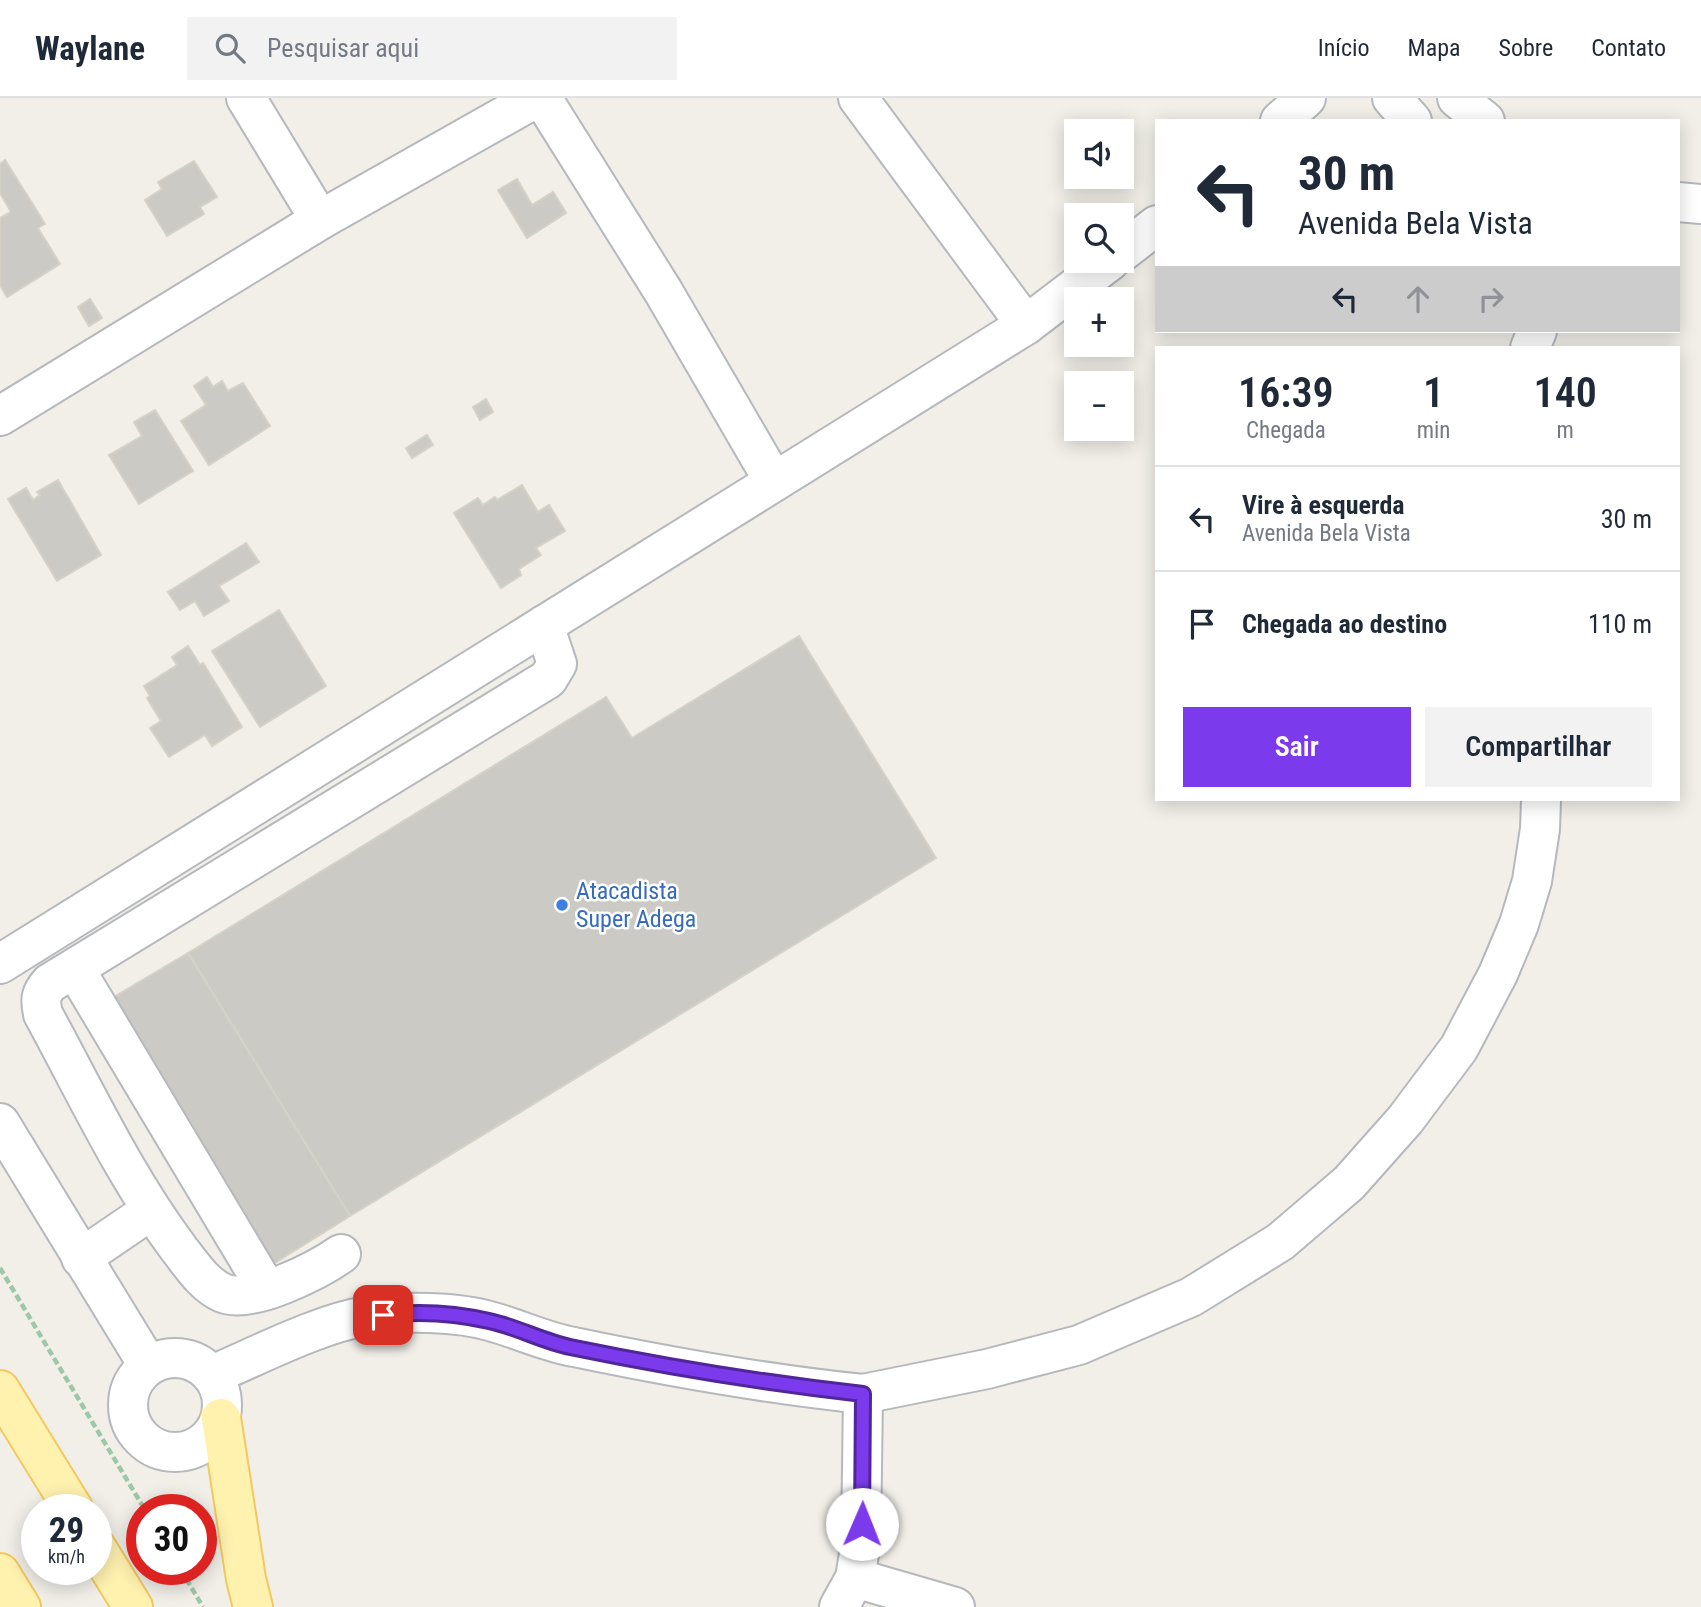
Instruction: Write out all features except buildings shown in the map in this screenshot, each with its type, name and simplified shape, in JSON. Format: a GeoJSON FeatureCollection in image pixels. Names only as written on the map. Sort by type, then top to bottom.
{"type":"FeatureCollection","features":[{"type":"Feature","properties":{"kind":"main road"},"geometry":{"type":"LineString","coordinates":[[0,1390],[64,1494]]}},
{"type":"Feature","properties":{"kind":"main road"},"geometry":{"type":"LineString","coordinates":[[221,1418],[246,1579],[253,1607]]}},
{"type":"Feature","properties":{"kind":"main road"},"geometry":{"type":"LineString","coordinates":[[0,1573],[21,1607]]}},
{"type":"Feature","properties":{"kind":"main road"},"geometry":{"type":"LineString","coordinates":[[112,1573],[133,1607]]}},
{"type":"Feature","properties":{"kind":"street"},"geometry":{"type":"LineString","coordinates":[[246,98],[320,220]]}},
{"type":"Feature","properties":{"kind":"street"},"geometry":{"type":"LineString","coordinates":[[0,416],[320,220],[536,98]]}},
{"type":"Feature","properties":{"kind":"street"},"geometry":{"type":"LineString","coordinates":[[542,98],[663,291],[774,480]]}},
{"type":"Feature","properties":{"kind":"street"},"geometry":{"type":"LineString","coordinates":[[858,98],[1026,325]]}},
{"type":"Feature","properties":{"kind":"street"},"geometry":{"type":"LineString","coordinates":[[1282,119],[1306,98]]}},
{"type":"Feature","properties":{"kind":"street"},"geometry":{"type":"LineString","coordinates":[[1392,98],[1410,119]]}},
{"type":"Feature","properties":{"kind":"street"},"geometry":{"type":"LineString","coordinates":[[1457,98],[1483,119]]}},
{"type":"Feature","properties":{"kind":"street"},"geometry":{"type":"LineString","coordinates":[[1680,202],[1701,204]]}},
{"type":"Feature","properties":{"kind":"street"},"geometry":{"type":"LineString","coordinates":[[1134,242],[1155,226]]}},
{"type":"Feature","properties":{"kind":"street"},"geometry":{"type":"LineString","coordinates":[[0,964],[1026,325],[1094,273]]}},
{"type":"Feature","properties":{"kind":"street"},"geometry":{"type":"LineString","coordinates":[[341,1254],[317,1271],[268,1290],[236,1295],[225,1294],[195,1270],[150,1211],[43,1014],[40,1001],[42,992],[50,983],[548,679],[557,664],[544,625]]}},
{"type":"Feature","properties":{"kind":"street"},"geometry":{"type":"LineString","coordinates":[[212,1375],[310,1333],[364,1317],[403,1313],[452,1315],[491,1321],[548,1342],[650,1363],[784,1386],[863,1394],[987,1369],[1079,1345],[1178,1303],[1280,1242],[1349,1183],[1405,1119],[1460,1048],[1498,974],[1519,924],[1532,881],[1540,829],[1541,801]]}},
{"type":"Feature","properties":{"kind":"street"},"geometry":{"type":"LineString","coordinates":[[75,969],[268,1290]]}},
{"type":"Feature","properties":{"kind":"street"},"geometry":{"type":"LineString","coordinates":[[0,1123],[148,1365]]}},
{"type":"Feature","properties":{"kind":"street"},"geometry":{"type":"LineString","coordinates":[[81,1258],[150,1211]]}},
{"type":"Feature","properties":{"kind":"street"},"geometry":{"type":"LineString","coordinates":[[161,1359],[189,1360],[212,1375],[221,1396],[221,1418],[213,1434],[199,1446],[181,1452],[163,1451],[147,1443],[134,1430],[128,1413],[128,1394],[136,1378],[148,1365],[161,1359]]}},
{"type":"Feature","properties":{"kind":"street"},"geometry":{"type":"LineString","coordinates":[[863,1394],[861,1542],[847,1593],[955,1607]]}},
{"type":"Feature","properties":{"kind":"path"},"geometry":{"type":"LineString","coordinates":[[0,1268],[135,1494]]}},
{"type":"Feature","properties":{"kind":"path"},"geometry":{"type":"LineString","coordinates":[[190,1585],[203,1607]]}},
{"type":"Feature","properties":{"kind":"place","name":"Atacadista Super Adega"},"geometry":{"type":"Point","coordinates":[562,905]}},
{"type":"Feature","properties":{"kind":"route"},"geometry":{"type":"LineString","coordinates":[[383,1315],[452,1315],[491,1321],[548,1342],[650,1363],[784,1386],[863,1394],[862,1524]]}}]}
